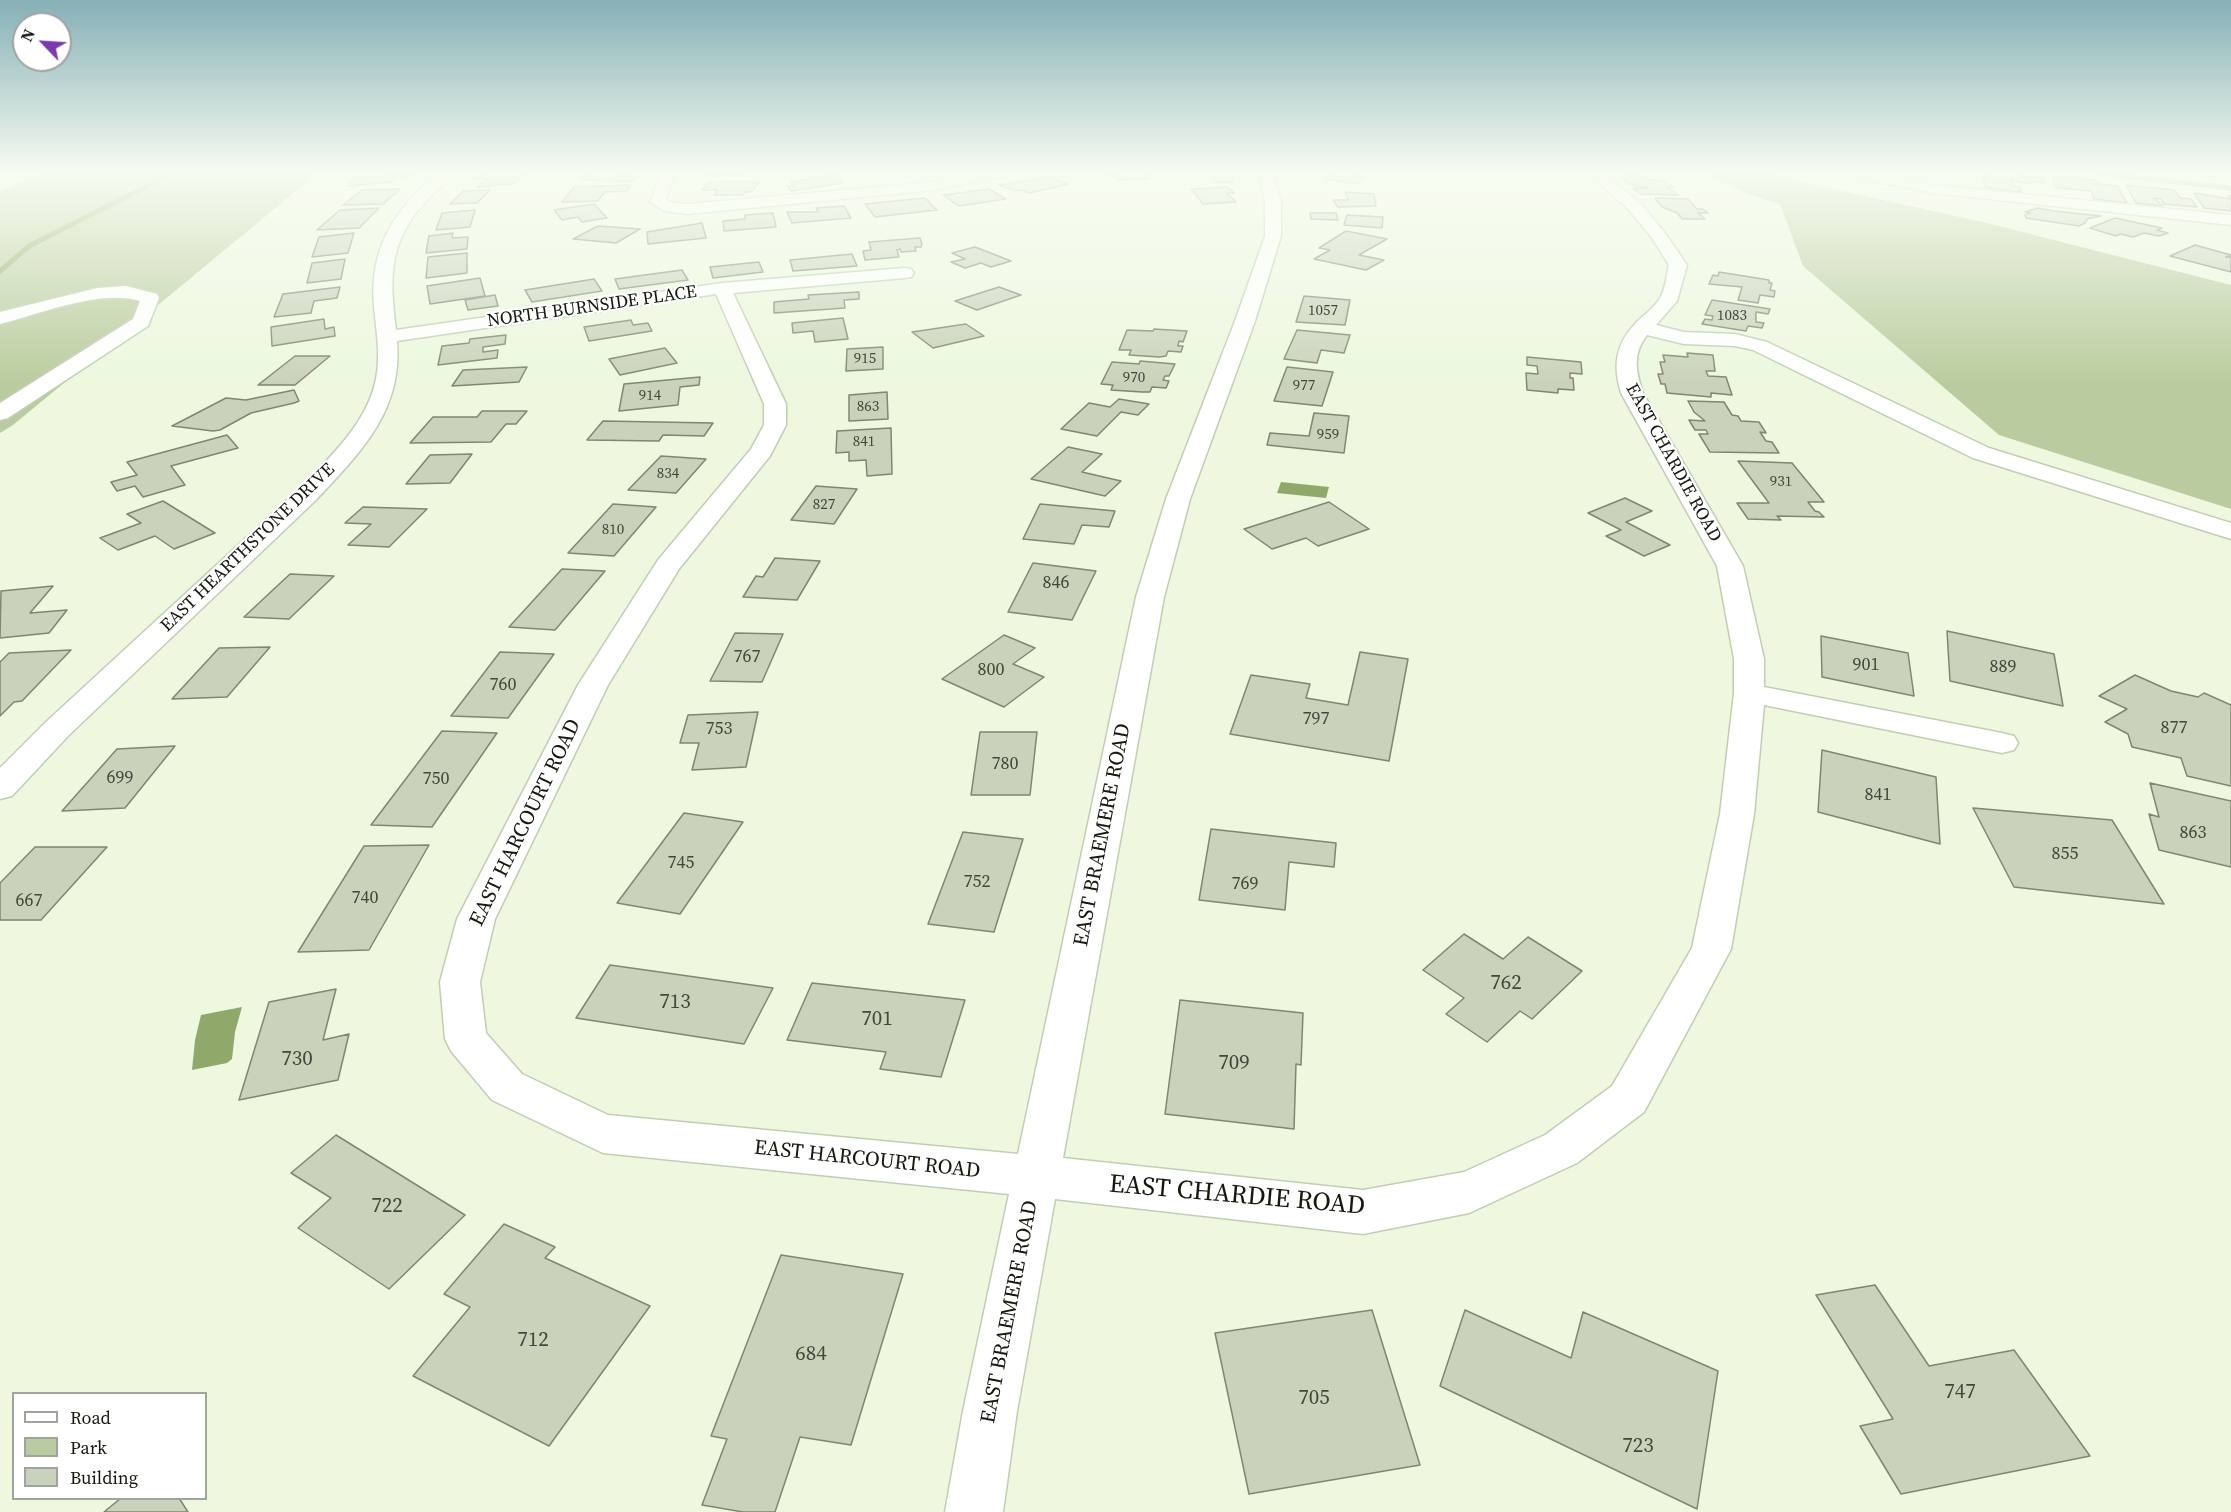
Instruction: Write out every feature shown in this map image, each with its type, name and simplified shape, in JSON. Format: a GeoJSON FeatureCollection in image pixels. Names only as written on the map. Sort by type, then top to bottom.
{"type":"FeatureCollection","features":[{"type":"Feature","properties":{"kind":"street","name":"EAST HEARTHSTONE DRIVE"},"geometry":{"type":"LineString","coordinates":[[0,788],[58,728],[307,495],[346,453],[373,416],[387,379],[387,337],[381,280],[388,243]]}},
{"type":"Feature","properties":{"kind":"street","name":"EAST BRAEMERE ROAD"},"geometry":{"type":"LineString","coordinates":[[974,1512],[990,1411],[1150,597],[1178,499],[1245,321],[1271,243]]}},
{"type":"Feature","properties":{"kind":"street","name":"EAST CHARDIE ROAD"},"geometry":{"type":"LineString","coordinates":[[1036,1176],[1363,1212],[1468,1192],[1561,1149],[1628,1099],[1711,949],[1737,814],[1749,693],[1749,658],[1730,566],[1632,393],[1624,371],[1626,350],[1642,328],[1667,303],[1672,291],[1678,265],[1663,243]]}},
{"type":"Feature","properties":{"kind":"street","name":"NORTH BURNSIDE PLACE"},"geometry":{"type":"LineString","coordinates":[[387,337],[722,288],[905,273]]}},
{"type":"Feature","properties":{"kind":"street","name":"EAST HARCOURT ROAD"},"geometry":{"type":"LineString","coordinates":[[722,288],[775,404],[775,425],[762,451],[668,566],[592,685],[476,919],[460,982],[466,1039],[507,1088],[603,1134],[1036,1176]]}},
{"type":"Feature","properties":{"kind":"street"},"geometry":{"type":"LineString","coordinates":[[0,318],[97,293],[126,291],[150,298],[141,322],[0,413]]}},
{"type":"Feature","properties":{"kind":"street"},"geometry":{"type":"LineString","coordinates":[[1642,328],[1684,338],[1735,340],[1760,346],[1981,453],[2231,531]]}},
{"type":"Feature","properties":{"kind":"street"},"geometry":{"type":"LineString","coordinates":[[1749,693],[2002,743]]}},
{"type":"Feature","properties":{"kind":"green space"},"geometry":{"type":"Polygon","coordinates":[[[0,243],[234,243],[13,425],[0,433],[0,243]]]}},
{"type":"Feature","properties":{"kind":"green space"},"geometry":{"type":"Polygon","coordinates":[[[1794,243],[2064,243],[2231,285],[2231,509],[1999,435],[1803,266],[1794,243]]]}},
{"type":"Feature","properties":{"kind":"shaded area"},"geometry":{"type":"Polygon","coordinates":[[[1281,482],[1329,487],[1326,498],[1277,493],[1281,482]]]}},
{"type":"Feature","properties":{"kind":"shaded area"},"geometry":{"type":"Polygon","coordinates":[[[242,1007],[235,1032],[232,1059],[227,1063],[192,1070],[195,1040],[201,1015],[242,1007]]]}},
{"type":"Feature","properties":{"kind":"building"},"geometry":{"type":"Polygon","coordinates":[[[317,243],[351,243],[348,253],[312,257],[317,243]]]}},
{"type":"Feature","properties":{"kind":"building"},"geometry":{"type":"Polygon","coordinates":[[[428,243],[468,243],[467,249],[426,253],[428,243]]]}},
{"type":"Feature","properties":{"kind":"building"},"geometry":{"type":"Polygon","coordinates":[[[869,243],[922,244],[921,247],[915,247],[916,251],[897,250],[899,257],[865,260],[863,251],[871,250],[869,243]]]}},
{"type":"Feature","properties":{"kind":"building"},"geometry":{"type":"Polygon","coordinates":[[[1328,243],[1381,243],[1359,255],[1384,260],[1366,270],[1314,259],[1330,250],[1319,248],[1328,243]]]}},
{"type":"Feature","properties":{"kind":"building"},"geometry":{"type":"Polygon","coordinates":[[[2195,245],[2231,255],[2226,257],[2231,257],[2231,272],[2170,256],[2195,245]]]}},
{"type":"Feature","properties":{"kind":"building"},"geometry":{"type":"Polygon","coordinates":[[[975,247],[1011,261],[991,267],[981,263],[965,268],[951,262],[965,259],[952,253],[975,247]]]}},
{"type":"Feature","properties":{"kind":"building"},"geometry":{"type":"Polygon","coordinates":[[[467,253],[467,273],[426,278],[428,257],[467,253]]]}},
{"type":"Feature","properties":{"kind":"building"},"geometry":{"type":"Polygon","coordinates":[[[852,254],[857,266],[793,271],[790,260],[852,254]]]}},
{"type":"Feature","properties":{"kind":"building"},"geometry":{"type":"Polygon","coordinates":[[[345,259],[341,279],[307,283],[312,263],[345,259]]]}},
{"type":"Feature","properties":{"kind":"building"},"geometry":{"type":"Polygon","coordinates":[[[759,262],[763,272],[713,278],[710,267],[759,262]]]}},
{"type":"Feature","properties":{"kind":"building"},"geometry":{"type":"Polygon","coordinates":[[[682,270],[688,280],[619,289],[615,279],[682,270]]]}},
{"type":"Feature","properties":{"kind":"building"},"geometry":{"type":"Polygon","coordinates":[[[1719,272],[1769,280],[1769,283],[1772,283],[1770,290],[1775,291],[1774,297],[1760,295],[1758,303],[1738,300],[1742,287],[1709,284],[1713,275],[1718,276],[1719,272]]]}},
{"type":"Feature","properties":{"kind":"building"},"geometry":{"type":"Polygon","coordinates":[[[480,278],[485,296],[430,304],[427,286],[480,278]]]}},
{"type":"Feature","properties":{"kind":"building"},"geometry":{"type":"Polygon","coordinates":[[[594,279],[602,291],[532,302],[525,290],[594,279]]]}},
{"type":"Feature","properties":{"kind":"building"},"geometry":{"type":"Polygon","coordinates":[[[340,287],[337,298],[314,301],[311,313],[274,317],[283,294],[340,287]]]}},
{"type":"Feature","properties":{"kind":"building"},"geometry":{"type":"Polygon","coordinates":[[[999,287],[1021,295],[977,310],[955,301],[999,287]]]}},
{"type":"Feature","properties":{"kind":"building"},"geometry":{"type":"Polygon","coordinates":[[[859,292],[859,299],[844,300],[845,308],[774,313],[774,302],[809,299],[808,295],[859,292]]]}},
{"type":"Feature","properties":{"kind":"building"},"geometry":{"type":"Polygon","coordinates":[[[495,295],[498,306],[468,310],[465,300],[495,295]]]}},
{"type":"Feature","properties":{"kind":"building"},"geometry":{"type":"Polygon","coordinates":[[[1304,296],[1350,300],[1345,325],[1296,322],[1304,296]]]}},
{"type":"Feature","properties":{"kind":"building"},"geometry":{"type":"Polygon","coordinates":[[[1712,300],[1770,309],[1768,314],[1756,312],[1756,322],[1764,323],[1762,328],[1748,326],[1746,331],[1702,324],[1705,319],[1712,320],[1713,316],[1705,315],[1712,300]]]}},
{"type":"Feature","properties":{"kind":"building"},"geometry":{"type":"Polygon","coordinates":[[[843,318],[848,339],[815,342],[813,331],[793,333],[792,323],[843,318]]]}},
{"type":"Feature","properties":{"kind":"building"},"geometry":{"type":"Polygon","coordinates":[[[324,319],[325,329],[334,327],[335,336],[272,346],[271,327],[324,319]]]}},
{"type":"Feature","properties":{"kind":"building"},"geometry":{"type":"Polygon","coordinates":[[[631,320],[633,325],[648,323],[652,331],[589,341],[584,327],[631,320]]]}},
{"type":"Feature","properties":{"kind":"building"},"geometry":{"type":"Polygon","coordinates":[[[966,324],[984,336],[933,348],[912,332],[966,324]]]}},
{"type":"Feature","properties":{"kind":"building"},"geometry":{"type":"Polygon","coordinates":[[[1154,329],[1187,331],[1183,342],[1179,341],[1178,346],[1183,346],[1181,352],[1168,351],[1166,356],[1159,357],[1129,355],[1131,350],[1119,350],[1127,330],[1153,331],[1154,329]]]}},
{"type":"Feature","properties":{"kind":"building"},"geometry":{"type":"Polygon","coordinates":[[[1297,330],[1350,335],[1344,353],[1321,350],[1317,363],[1284,359],[1297,330]]]}},
{"type":"Feature","properties":{"kind":"building"},"geometry":{"type":"Polygon","coordinates":[[[506,335],[505,344],[483,347],[483,352],[498,350],[497,358],[438,365],[442,346],[469,343],[470,339],[506,335]]]}},
{"type":"Feature","properties":{"kind":"building"},"geometry":{"type":"Polygon","coordinates":[[[883,347],[883,369],[846,371],[847,349],[883,347]]]}},
{"type":"Feature","properties":{"kind":"building"},"geometry":{"type":"Polygon","coordinates":[[[665,348],[677,363],[620,375],[609,359],[665,348]]]}},
{"type":"Feature","properties":{"kind":"building"},"geometry":{"type":"Polygon","coordinates":[[[1687,353],[1713,355],[1715,371],[1706,371],[1708,376],[1726,377],[1732,395],[1711,393],[1711,397],[1667,393],[1665,384],[1661,384],[1658,374],[1663,374],[1660,362],[1665,362],[1663,355],[1688,357],[1687,353]]]}},
{"type":"Feature","properties":{"kind":"building"},"geometry":{"type":"Polygon","coordinates":[[[295,356],[330,356],[295,385],[258,385],[295,356]]]}},
{"type":"Feature","properties":{"kind":"building"},"geometry":{"type":"Polygon","coordinates":[[[1527,357],[1581,362],[1582,374],[1570,373],[1574,390],[1558,389],[1558,393],[1527,390],[1526,373],[1538,374],[1537,366],[1527,365],[1527,357]]]}},
{"type":"Feature","properties":{"kind":"building"},"geometry":{"type":"Polygon","coordinates":[[[1140,361],[1175,364],[1169,376],[1165,376],[1163,380],[1169,381],[1166,388],[1152,387],[1150,392],[1142,392],[1111,390],[1113,385],[1101,384],[1112,362],[1139,364],[1140,361]]]}},
{"type":"Feature","properties":{"kind":"building"},"geometry":{"type":"Polygon","coordinates":[[[527,367],[519,382],[452,386],[463,370],[527,367]]]}},
{"type":"Feature","properties":{"kind":"building"},"geometry":{"type":"Polygon","coordinates":[[[1287,367],[1333,372],[1322,406],[1274,401],[1287,367]]]}},
{"type":"Feature","properties":{"kind":"building"},"geometry":{"type":"Polygon","coordinates":[[[700,377],[699,385],[680,387],[678,405],[619,411],[624,384],[700,377]]]}},
{"type":"Feature","properties":{"kind":"building"},"geometry":{"type":"Polygon","coordinates":[[[294,390],[299,401],[251,413],[220,430],[172,426],[226,398],[246,400],[294,390]]]}},
{"type":"Feature","properties":{"kind":"building"},"geometry":{"type":"Polygon","coordinates":[[[887,392],[888,419],[849,421],[849,395],[887,392]]]}},
{"type":"Feature","properties":{"kind":"building"},"geometry":{"type":"Polygon","coordinates":[[[1119,399],[1149,404],[1138,415],[1121,412],[1097,436],[1061,429],[1089,403],[1110,407],[1119,399]]]}},
{"type":"Feature","properties":{"kind":"building"},"geometry":{"type":"Polygon","coordinates":[[[1688,401],[1724,402],[1732,415],[1738,416],[1741,421],[1759,422],[1766,433],[1760,432],[1766,441],[1772,442],[1779,453],[1710,452],[1699,434],[1708,434],[1706,430],[1695,430],[1689,420],[1705,421],[1694,412],[1688,401]]]}},
{"type":"Feature","properties":{"kind":"building"},"geometry":{"type":"Polygon","coordinates":[[[482,411],[527,411],[516,424],[506,424],[491,442],[410,443],[433,417],[477,417],[482,411]]]}},
{"type":"Feature","properties":{"kind":"building"},"geometry":{"type":"Polygon","coordinates":[[[1314,413],[1349,416],[1344,453],[1267,445],[1270,433],[1309,436],[1314,413]]]}},
{"type":"Feature","properties":{"kind":"building"},"geometry":{"type":"Polygon","coordinates":[[[603,421],[713,423],[704,436],[663,435],[659,441],[587,440],[603,421]]]}},
{"type":"Feature","properties":{"kind":"building"},"geometry":{"type":"Polygon","coordinates":[[[891,428],[892,474],[867,476],[866,460],[849,461],[849,452],[836,453],[837,431],[891,428]]]}},
{"type":"Feature","properties":{"kind":"building"},"geometry":{"type":"Polygon","coordinates":[[[227,435],[238,448],[171,466],[185,485],[143,497],[135,486],[117,491],[111,482],[137,475],[127,462],[227,435]]]}},
{"type":"Feature","properties":{"kind":"building"},"geometry":{"type":"Polygon","coordinates":[[[1068,447],[1102,454],[1082,472],[1121,481],[1105,496],[1031,479],[1068,447]]]}},
{"type":"Feature","properties":{"kind":"building"},"geometry":{"type":"Polygon","coordinates":[[[472,454],[450,483],[406,484],[430,455],[472,454]]]}},
{"type":"Feature","properties":{"kind":"building"},"geometry":{"type":"Polygon","coordinates":[[[661,456],[706,459],[676,493],[628,490],[661,456]]]}},
{"type":"Feature","properties":{"kind":"building"},"geometry":{"type":"Polygon","coordinates":[[[1738,461],[1792,463],[1824,502],[1808,502],[1824,517],[1777,516],[1781,520],[1748,519],[1737,503],[1769,503],[1738,461]]]}},
{"type":"Feature","properties":{"kind":"building"},"geometry":{"type":"Polygon","coordinates":[[[816,486],[857,489],[834,524],[791,520],[816,486]]]}},
{"type":"Feature","properties":{"kind":"building"},"geometry":{"type":"Polygon","coordinates":[[[1625,498],[1652,511],[1626,522],[1670,545],[1644,556],[1606,536],[1621,530],[1588,513],[1625,498]]]}},
{"type":"Feature","properties":{"kind":"building"},"geometry":{"type":"Polygon","coordinates":[[[163,501],[215,533],[174,549],[155,536],[118,550],[100,538],[141,523],[127,514],[163,501]]]}},
{"type":"Feature","properties":{"kind":"building"},"geometry":{"type":"Polygon","coordinates":[[[1329,502],[1369,529],[1318,546],[1306,538],[1272,549],[1244,529],[1329,502]]]}},
{"type":"Feature","properties":{"kind":"building"},"geometry":{"type":"Polygon","coordinates":[[[613,504],[656,507],[614,556],[568,553],[613,504]]]}},
{"type":"Feature","properties":{"kind":"building"},"geometry":{"type":"Polygon","coordinates":[[[1040,504],[1115,511],[1109,527],[1082,525],[1074,544],[1023,539],[1040,504]]]}},
{"type":"Feature","properties":{"kind":"building"},"geometry":{"type":"Polygon","coordinates":[[[363,507],[427,509],[389,547],[348,545],[371,524],[345,523],[363,507]]]}},
{"type":"Feature","properties":{"kind":"building"},"geometry":{"type":"Polygon","coordinates":[[[775,558],[820,561],[797,600],[743,597],[756,576],[763,577],[775,558]]]}},
{"type":"Feature","properties":{"kind":"building"},"geometry":{"type":"Polygon","coordinates":[[[1033,563],[1096,571],[1072,620],[1008,612],[1033,563]]]}},
{"type":"Feature","properties":{"kind":"building"},"geometry":{"type":"Polygon","coordinates":[[[562,569],[605,571],[555,630],[509,627],[562,569]]]}},
{"type":"Feature","properties":{"kind":"building"},"geometry":{"type":"Polygon","coordinates":[[[290,574],[334,576],[289,619],[244,617],[290,574]]]}},
{"type":"Feature","properties":{"kind":"building"},"geometry":{"type":"Polygon","coordinates":[[[53,586],[30,613],[67,610],[49,633],[0,638],[1,591],[53,586]]]}},
{"type":"Feature","properties":{"kind":"building"},"geometry":{"type":"Polygon","coordinates":[[[1947,631],[2054,654],[2063,706],[1950,681],[1947,631]]]}},
{"type":"Feature","properties":{"kind":"building"},"geometry":{"type":"Polygon","coordinates":[[[735,633],[783,634],[762,682],[710,681],[735,633]]]}},
{"type":"Feature","properties":{"kind":"building"},"geometry":{"type":"Polygon","coordinates":[[[1004,635],[1035,648],[1013,664],[1044,677],[1004,707],[942,679],[1004,635]]]}},
{"type":"Feature","properties":{"kind":"building"},"geometry":{"type":"Polygon","coordinates":[[[1821,636],[1908,653],[1914,696],[1822,677],[1821,636]]]}},
{"type":"Feature","properties":{"kind":"building"},"geometry":{"type":"Polygon","coordinates":[[[270,647],[227,697],[172,699],[219,648],[270,647]]]}},
{"type":"Feature","properties":{"kind":"building"},"geometry":{"type":"Polygon","coordinates":[[[71,650],[22,701],[14,702],[0,716],[0,662],[9,653],[71,650]]]}},
{"type":"Feature","properties":{"kind":"building"},"geometry":{"type":"Polygon","coordinates":[[[500,652],[554,654],[508,718],[451,716],[500,652]]]}},
{"type":"Feature","properties":{"kind":"building"},"geometry":{"type":"Polygon","coordinates":[[[1360,652],[1408,659],[1389,761],[1230,734],[1251,675],[1310,684],[1306,698],[1348,705],[1360,652]]]}},
{"type":"Feature","properties":{"kind":"building"},"geometry":{"type":"Polygon","coordinates":[[[2135,675],[2171,691],[2198,697],[2204,693],[2231,705],[2231,786],[2187,776],[2181,758],[2132,747],[2128,734],[2105,722],[2127,709],[2099,696],[2135,675]]]}},
{"type":"Feature","properties":{"kind":"building"},"geometry":{"type":"Polygon","coordinates":[[[758,712],[746,767],[692,770],[699,743],[680,743],[688,715],[758,712]]]}},
{"type":"Feature","properties":{"kind":"building"},"geometry":{"type":"Polygon","coordinates":[[[442,731],[497,733],[432,827],[371,825],[442,731]]]}},
{"type":"Feature","properties":{"kind":"building"},"geometry":{"type":"Polygon","coordinates":[[[980,732],[1037,732],[1030,795],[971,795],[980,732]]]}},
{"type":"Feature","properties":{"kind":"building"},"geometry":{"type":"Polygon","coordinates":[[[175,746],[125,808],[62,811],[117,749],[175,746]]]}},
{"type":"Feature","properties":{"kind":"building"},"geometry":{"type":"Polygon","coordinates":[[[1822,750],[1936,777],[1940,844],[1818,812],[1822,750]]]}},
{"type":"Feature","properties":{"kind":"building"},"geometry":{"type":"Polygon","coordinates":[[[2150,783],[2231,801],[2231,867],[2159,850],[2149,814],[2159,817],[2150,783]]]}},
{"type":"Feature","properties":{"kind":"building"},"geometry":{"type":"Polygon","coordinates":[[[1973,808],[2112,820],[2164,904],[2014,887],[1973,808]]]}},
{"type":"Feature","properties":{"kind":"building"},"geometry":{"type":"Polygon","coordinates":[[[684,813],[743,822],[680,914],[617,903],[684,813]]]}},
{"type":"Feature","properties":{"kind":"building"},"geometry":{"type":"Polygon","coordinates":[[[1211,829],[1336,843],[1334,867],[1289,862],[1285,910],[1199,900],[1211,829]]]}},
{"type":"Feature","properties":{"kind":"building"},"geometry":{"type":"Polygon","coordinates":[[[963,832],[1023,839],[994,932],[928,924],[963,832]]]}},
{"type":"Feature","properties":{"kind":"building"},"geometry":{"type":"Polygon","coordinates":[[[429,845],[369,950],[298,952],[364,846],[429,845]]]}},
{"type":"Feature","properties":{"kind":"building"},"geometry":{"type":"Polygon","coordinates":[[[35,847],[107,847],[41,920],[0,920],[0,883],[35,847]]]}},
{"type":"Feature","properties":{"kind":"building"},"geometry":{"type":"Polygon","coordinates":[[[1464,934],[1503,959],[1528,937],[1582,971],[1532,1019],[1520,1011],[1487,1042],[1446,1014],[1464,998],[1423,970],[1464,934]]]}},
{"type":"Feature","properties":{"kind":"building"},"geometry":{"type":"Polygon","coordinates":[[[610,965],[773,988],[744,1044],[576,1018],[610,965]]]}},
{"type":"Feature","properties":{"kind":"building"},"geometry":{"type":"Polygon","coordinates":[[[812,983],[965,1000],[941,1077],[880,1069],[886,1052],[787,1040],[812,983]]]}},
{"type":"Feature","properties":{"kind":"building"},"geometry":{"type":"Polygon","coordinates":[[[336,989],[323,1040],[349,1034],[338,1080],[239,1100],[269,1002],[336,989]]]}},
{"type":"Feature","properties":{"kind":"building"},"geometry":{"type":"Polygon","coordinates":[[[1180,1000],[1303,1013],[1301,1065],[1296,1064],[1294,1129],[1165,1114],[1180,1000]]]}},
{"type":"Feature","properties":{"kind":"building"},"geometry":{"type":"Polygon","coordinates":[[[336,1135],[465,1215],[389,1289],[298,1228],[331,1198],[291,1173],[336,1135]]]}},
{"type":"Feature","properties":{"kind":"building"},"geometry":{"type":"Polygon","coordinates":[[[504,1224],[555,1247],[545,1258],[650,1306],[549,1446],[413,1376],[470,1307],[444,1294],[504,1224]]]}},
{"type":"Feature","properties":{"kind":"building"},"geometry":{"type":"Polygon","coordinates":[[[781,1255],[903,1274],[851,1445],[800,1437],[775,1512],[743,1512],[702,1505],[727,1439],[711,1436],[781,1255]]]}},
{"type":"Feature","properties":{"kind":"building"},"geometry":{"type":"Polygon","coordinates":[[[1875,1285],[1929,1366],[2014,1350],[2090,1456],[1901,1494],[1860,1426],[1893,1419],[1816,1295],[1875,1285]]]}},
{"type":"Feature","properties":{"kind":"building"},"geometry":{"type":"Polygon","coordinates":[[[1372,1310],[1420,1465],[1249,1494],[1215,1333],[1372,1310]]]}},
{"type":"Feature","properties":{"kind":"building"},"geometry":{"type":"Polygon","coordinates":[[[1465,1310],[1571,1358],[1583,1312],[1718,1371],[1697,1509],[1440,1386],[1465,1310]]]}},
{"type":"Feature","properties":{"kind":"building"},"geometry":{"type":"Polygon","coordinates":[[[119,1500],[180,1500],[188,1512],[104,1512],[119,1500]]]}},
{"type":"Feature","properties":{"kind":"waterway"},"geometry":{"type":"LineString","coordinates":[[0,271],[36,243]]}}]}
